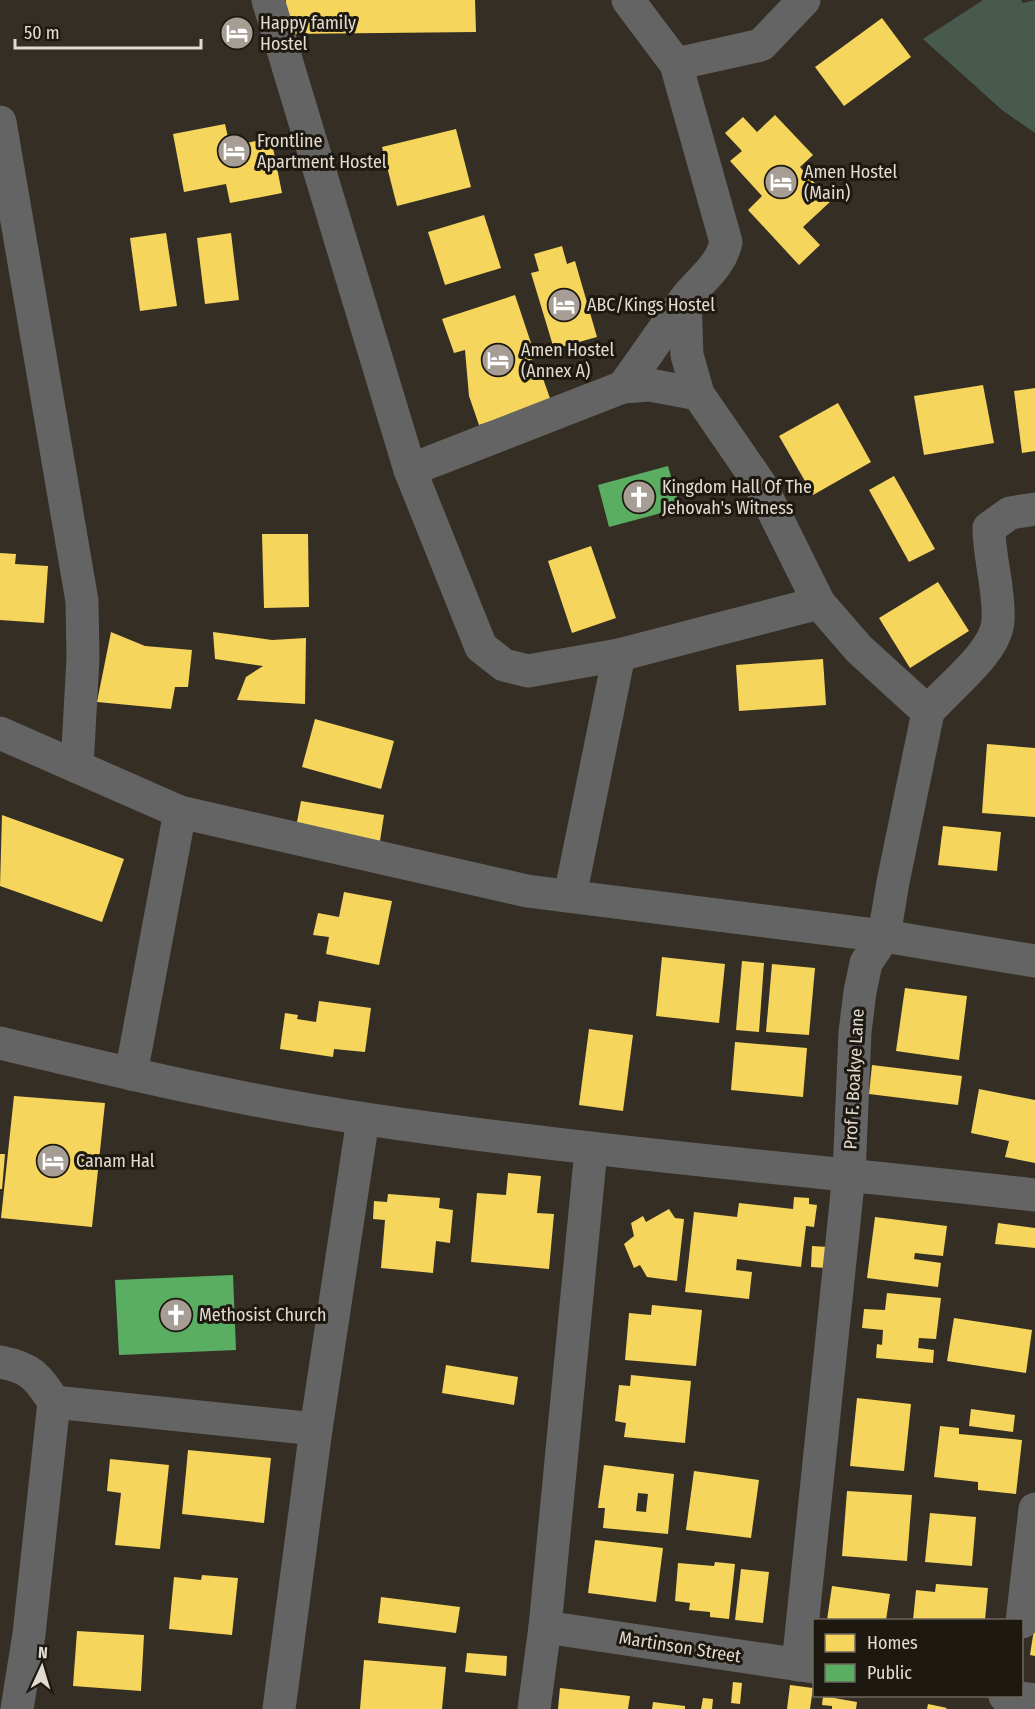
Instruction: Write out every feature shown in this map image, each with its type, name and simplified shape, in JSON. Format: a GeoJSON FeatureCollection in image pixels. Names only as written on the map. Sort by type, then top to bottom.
{"type":"FeatureCollection","features":[{"type":"Feature","properties":{"kind":"street"},"geometry":{"type":"LineString","coordinates":[[268,0],[410,470],[481,647],[504,665],[528,670],[619,655],[819,603]]}},
{"type":"Feature","properties":{"kind":"street"},"geometry":{"type":"LineString","coordinates":[[623,387],[685,300],[706,278],[724,252],[726,242],[676,64],[628,0]]}},
{"type":"Feature","properties":{"kind":"street"},"geometry":{"type":"LineString","coordinates":[[676,64],[761,45],[804,0]]}},
{"type":"Feature","properties":{"kind":"street"},"geometry":{"type":"LineString","coordinates":[[0,122],[14,287],[82,601],[83,658],[77,767]]}},
{"type":"Feature","properties":{"kind":"street"},"geometry":{"type":"LineString","coordinates":[[685,300],[687,355],[699,394],[760,484],[819,603],[859,649],[928,712]]}},
{"type":"Feature","properties":{"kind":"street"},"geometry":{"type":"LineString","coordinates":[[410,470],[623,387],[650,385],[699,394]]}},
{"type":"Feature","properties":{"kind":"street","name":"Prof F. Boakye Lane"},"geometry":{"type":"LineString","coordinates":[[806,1666],[849,1174],[855,1032],[860,992],[866,963],[885,936],[893,882],[928,712],[941,695],[963,677],[986,648],[998,624],[989,528],[1010,513],[1035,509]]}},
{"type":"Feature","properties":{"kind":"street"},"geometry":{"type":"LineString","coordinates":[[570,896],[619,655]]}},
{"type":"Feature","properties":{"kind":"street"},"geometry":{"type":"LineString","coordinates":[[0,733],[180,812],[527,891],[885,936],[1035,961]]}},
{"type":"Feature","properties":{"kind":"street"},"geometry":{"type":"LineString","coordinates":[[131,1074],[180,812]]}},
{"type":"Feature","properties":{"kind":"street"},"geometry":{"type":"LineString","coordinates":[[0,1043],[131,1074],[363,1119],[591,1150],[849,1174],[1035,1195]]}},
{"type":"Feature","properties":{"kind":"street"},"geometry":{"type":"LineString","coordinates":[[279,1709],[316,1429],[363,1119]]}},
{"type":"Feature","properties":{"kind":"street"},"geometry":{"type":"LineString","coordinates":[[534,1709],[545,1626],[591,1150]]}},
{"type":"Feature","properties":{"kind":"street"},"geometry":{"type":"LineString","coordinates":[[0,1362],[17,1365],[36,1374],[54,1402],[33,1599],[17,1709]]}},
{"type":"Feature","properties":{"kind":"street"},"geometry":{"type":"LineString","coordinates":[[54,1402],[316,1429]]}},
{"type":"Feature","properties":{"kind":"street"},"geometry":{"type":"LineString","coordinates":[[1022,1619],[1035,1509]]}},
{"type":"Feature","properties":{"kind":"street","name":"Martinson Street"},"geometry":{"type":"LineString","coordinates":[[545,1626],[806,1666]]}},
{"type":"Feature","properties":{"kind":"green space"},"geometry":{"type":"Polygon","coordinates":[[[983,0],[1021,0],[1023,3],[1035,0],[1035,133],[1002,110],[923,39],[983,0]]]}},
{"type":"Feature","properties":{"kind":"building: Homes"},"geometry":{"type":"Polygon","coordinates":[[[286,0],[475,0],[476,32],[286,34],[286,0]]]}},
{"type":"Feature","properties":{"kind":"building: Homes"},"geometry":{"type":"Polygon","coordinates":[[[882,18],[911,57],[844,106],[815,67],[882,18]]]}},
{"type":"Feature","properties":{"kind":"building: Homes","name":"Amen Hostel (Main)"},"geometry":{"type":"Polygon","coordinates":[[[775,115],[813,155],[800,167],[831,201],[803,227],[820,245],[799,265],[748,210],[762,196],[730,161],[742,151],[725,133],[743,117],[757,132],[775,115]]]}},
{"type":"Feature","properties":{"kind":"building: Homes"},"geometry":{"type":"Polygon","coordinates":[[[225,124],[230,146],[271,138],[282,193],[230,203],[226,184],[184,192],[173,134],[225,124]]]}},
{"type":"Feature","properties":{"kind":"building: Homes"},"geometry":{"type":"Polygon","coordinates":[[[456,129],[471,187],[397,206],[382,147],[456,129]]]}},
{"type":"Feature","properties":{"kind":"building: Homes"},"geometry":{"type":"Polygon","coordinates":[[[484,215],[501,268],[445,285],[428,232],[484,215]]]}},
{"type":"Feature","properties":{"kind":"building: Homes"},"geometry":{"type":"Polygon","coordinates":[[[166,233],[177,306],[140,311],[130,238],[166,233]]]}},
{"type":"Feature","properties":{"kind":"building: Homes"},"geometry":{"type":"Polygon","coordinates":[[[231,233],[239,300],[205,304],[197,238],[231,233]]]}},
{"type":"Feature","properties":{"kind":"building: Homes","name":"ABC/Kings Hostel"},"geometry":{"type":"Polygon","coordinates":[[[562,246],[567,264],[575,261],[597,337],[554,349],[531,273],[539,271],[534,254],[562,246]]]}},
{"type":"Feature","properties":{"kind":"building: Homes","name":"Amen Hostel (Annex A)"},"geometry":{"type":"Polygon","coordinates":[[[515,295],[536,358],[524,362],[529,377],[541,373],[551,401],[479,425],[469,396],[465,350],[454,353],[442,319],[515,295]]]}},
{"type":"Feature","properties":{"kind":"building: Homes"},"geometry":{"type":"Polygon","coordinates":[[[983,385],[994,443],[924,455],[914,396],[983,385]]]}},
{"type":"Feature","properties":{"kind":"building: Homes"},"geometry":{"type":"Polygon","coordinates":[[[1035,388],[1035,451],[1022,453],[1014,391],[1035,388]]]}},
{"type":"Feature","properties":{"kind":"building: Homes"},"geometry":{"type":"Polygon","coordinates":[[[838,403],[871,462],[813,495],[779,436],[838,403]]]}},
{"type":"Feature","properties":{"kind":"building: Homes"},"geometry":{"type":"Polygon","coordinates":[[[894,476],[935,549],[909,562],[869,490],[894,476]]]}},
{"type":"Feature","properties":{"kind":"building: Homes"},"geometry":{"type":"Polygon","coordinates":[[[262,534],[308,534],[309,607],[264,608],[262,534]]]}},
{"type":"Feature","properties":{"kind":"building: Homes"},"geometry":{"type":"Polygon","coordinates":[[[591,546],[616,618],[572,633],[548,561],[591,546]]]}},
{"type":"Feature","properties":{"kind":"building: Homes"},"geometry":{"type":"Polygon","coordinates":[[[0,553],[16,554],[15,564],[48,566],[44,623],[0,620],[0,553]]]}},
{"type":"Feature","properties":{"kind":"building: Homes"},"geometry":{"type":"Polygon","coordinates":[[[938,582],[969,631],[910,668],[879,618],[938,582]]]}},
{"type":"Feature","properties":{"kind":"building: Homes"},"geometry":{"type":"Polygon","coordinates":[[[111,632],[145,646],[192,650],[188,687],[175,687],[171,709],[97,702],[111,632]]]}},
{"type":"Feature","properties":{"kind":"building: Homes"},"geometry":{"type":"Polygon","coordinates":[[[213,632],[272,640],[306,638],[305,704],[237,700],[246,677],[263,666],[215,659],[213,632]]]}},
{"type":"Feature","properties":{"kind":"building: Homes"},"geometry":{"type":"Polygon","coordinates":[[[823,659],[826,705],[739,711],[736,665],[823,659]]]}},
{"type":"Feature","properties":{"kind":"building: Homes"},"geometry":{"type":"Polygon","coordinates":[[[315,719],[394,741],[381,789],[302,767],[315,719]]]}},
{"type":"Feature","properties":{"kind":"building: Homes"},"geometry":{"type":"Polygon","coordinates":[[[987,744],[1035,748],[1035,817],[982,813],[987,744]]]}},
{"type":"Feature","properties":{"kind":"building: Homes"},"geometry":{"type":"Polygon","coordinates":[[[301,801],[384,815],[380,841],[296,827],[301,801]]]}},
{"type":"Feature","properties":{"kind":"building: Homes"},"geometry":{"type":"Polygon","coordinates":[[[2,815],[124,859],[102,922],[0,886],[2,815]]]}},
{"type":"Feature","properties":{"kind":"building: Homes"},"geometry":{"type":"Polygon","coordinates":[[[943,826],[1001,832],[997,871],[938,865],[943,826]]]}},
{"type":"Feature","properties":{"kind":"building: Homes"},"geometry":{"type":"Polygon","coordinates":[[[344,892],[392,901],[379,965],[326,954],[329,937],[313,935],[318,913],[339,917],[344,892]]]}},
{"type":"Feature","properties":{"kind":"building: Homes"},"geometry":{"type":"Polygon","coordinates":[[[662,957],[725,964],[719,1023],[656,1016],[662,957]]]}},
{"type":"Feature","properties":{"kind":"building: Homes"},"geometry":{"type":"Polygon","coordinates":[[[742,961],[764,963],[759,1032],[736,1030],[742,961]]]}},
{"type":"Feature","properties":{"kind":"building: Homes"},"geometry":{"type":"Polygon","coordinates":[[[772,964],[815,968],[809,1035],[766,1032],[772,964]]]}},
{"type":"Feature","properties":{"kind":"building: Homes"},"geometry":{"type":"Polygon","coordinates":[[[905,988],[967,996],[959,1060],[896,1051],[905,988]]]}},
{"type":"Feature","properties":{"kind":"building: Homes"},"geometry":{"type":"Polygon","coordinates":[[[319,1001],[371,1008],[365,1052],[334,1049],[333,1057],[280,1049],[285,1013],[298,1015],[297,1019],[316,1022],[319,1001]]]}},
{"type":"Feature","properties":{"kind":"building: Homes"},"geometry":{"type":"Polygon","coordinates":[[[589,1029],[633,1035],[623,1111],[579,1105],[589,1029]]]}},
{"type":"Feature","properties":{"kind":"building: Homes"},"geometry":{"type":"Polygon","coordinates":[[[735,1042],[807,1048],[803,1097],[731,1090],[735,1042]]]}},
{"type":"Feature","properties":{"kind":"building: Homes"},"geometry":{"type":"Polygon","coordinates":[[[872,1065],[962,1076],[958,1105],[869,1094],[872,1065]]]}},
{"type":"Feature","properties":{"kind":"building: Homes"},"geometry":{"type":"Polygon","coordinates":[[[979,1089],[1035,1100],[1035,1163],[1005,1157],[1009,1141],[971,1133],[979,1089]]]}},
{"type":"Feature","properties":{"kind":"building: Homes","name":"Canam Hal"},"geometry":{"type":"Polygon","coordinates":[[[14,1096],[105,1103],[92,1227],[1,1218],[14,1096]]]}},
{"type":"Feature","properties":{"kind":"building: Homes"},"geometry":{"type":"Polygon","coordinates":[[[0,1154],[5,1154],[2,1189],[0,1189],[0,1154]]]}},
{"type":"Feature","properties":{"kind":"building: Homes"},"geometry":{"type":"Polygon","coordinates":[[[508,1173],[541,1176],[537,1213],[554,1214],[549,1269],[471,1262],[477,1193],[506,1195],[508,1173]]]}},
{"type":"Feature","properties":{"kind":"building: Homes"},"geometry":{"type":"Polygon","coordinates":[[[388,1194],[440,1198],[439,1208],[453,1210],[450,1243],[436,1241],[433,1273],[381,1268],[385,1220],[373,1219],[374,1201],[387,1202],[388,1194]]]}},
{"type":"Feature","properties":{"kind":"building: Homes"},"geometry":{"type":"Polygon","coordinates":[[[794,1197],[809,1198],[809,1204],[817,1205],[814,1227],[806,1226],[801,1267],[737,1259],[736,1270],[752,1272],[749,1299],[685,1292],[694,1212],[737,1217],[739,1203],[793,1209],[794,1197]]]}},
{"type":"Feature","properties":{"kind":"building: Homes"},"geometry":{"type":"Polygon","coordinates":[[[669,1209],[675,1218],[684,1219],[677,1281],[647,1277],[640,1265],[634,1268],[624,1244],[634,1236],[631,1223],[643,1216],[646,1222],[669,1209]]]}},
{"type":"Feature","properties":{"kind":"building: Homes"},"geometry":{"type":"Polygon","coordinates":[[[875,1217],[947,1226],[943,1256],[915,1253],[914,1259],[941,1263],[938,1287],[867,1278],[875,1217]]]}},
{"type":"Feature","properties":{"kind":"building: Homes"},"geometry":{"type":"Polygon","coordinates":[[[998,1223],[1035,1228],[1035,1248],[995,1244],[998,1223]]]}},
{"type":"Feature","properties":{"kind":"building: Homes"},"geometry":{"type":"Polygon","coordinates":[[[812,1246],[828,1247],[826,1268],[811,1267],[812,1246]]]}},
{"type":"Feature","properties":{"kind":"building: Homes"},"geometry":{"type":"Polygon","coordinates":[[[887,1293],[941,1298],[936,1339],[919,1338],[918,1348],[934,1350],[933,1363],[876,1358],[877,1344],[882,1345],[883,1330],[862,1328],[864,1309],[885,1310],[887,1293]]]}},
{"type":"Feature","properties":{"kind":"building: Homes"},"geometry":{"type":"Polygon","coordinates":[[[652,1305],[702,1310],[696,1366],[625,1360],[629,1313],[651,1315],[652,1305]]]}},
{"type":"Feature","properties":{"kind":"building: Homes"},"geometry":{"type":"Polygon","coordinates":[[[954,1318],[1032,1330],[1026,1373],[947,1361],[954,1318]]]}},
{"type":"Feature","properties":{"kind":"building: Homes"},"geometry":{"type":"Polygon","coordinates":[[[446,1365],[518,1377],[514,1405],[442,1393],[446,1365]]]}},
{"type":"Feature","properties":{"kind":"building: Homes"},"geometry":{"type":"Polygon","coordinates":[[[631,1375],[691,1381],[685,1443],[624,1437],[626,1423],[615,1421],[619,1385],[630,1386],[631,1375]]]}},
{"type":"Feature","properties":{"kind":"building: Homes"},"geometry":{"type":"Polygon","coordinates":[[[857,1398],[911,1404],[904,1471],[850,1466],[857,1398]]]}},
{"type":"Feature","properties":{"kind":"building: Homes"},"geometry":{"type":"Polygon","coordinates":[[[971,1409],[1015,1415],[1013,1432],[969,1426],[971,1409]]]}},
{"type":"Feature","properties":{"kind":"building: Homes"},"geometry":{"type":"Polygon","coordinates":[[[940,1426],[959,1428],[959,1434],[1022,1440],[1016,1494],[978,1490],[978,1482],[934,1477],[940,1426]]]}},
{"type":"Feature","properties":{"kind":"building: Homes"},"geometry":{"type":"Polygon","coordinates":[[[188,1450],[271,1458],[264,1523],[182,1514],[188,1450]]]}},
{"type":"Feature","properties":{"kind":"building: Homes"},"geometry":{"type":"Polygon","coordinates":[[[110,1459],[169,1465],[160,1549],[115,1545],[121,1493],[107,1491],[110,1459]]]}},
{"type":"Feature","properties":{"kind":"building: Homes"},"geometry":{"type":"Polygon","coordinates":[[[604,1465],[674,1474],[668,1534],[603,1528],[605,1508],[598,1508],[604,1465]],[[638,1493],[636,1511],[646,1512],[648,1494],[638,1493]]]}},
{"type":"Feature","properties":{"kind":"building: Homes"},"geometry":{"type":"Polygon","coordinates":[[[694,1471],[759,1480],[751,1538],[686,1530],[694,1471]]]}},
{"type":"Feature","properties":{"kind":"building: Homes"},"geometry":{"type":"Polygon","coordinates":[[[847,1491],[912,1495],[907,1561],[842,1556],[847,1491]]]}},
{"type":"Feature","properties":{"kind":"building: Homes"},"geometry":{"type":"Polygon","coordinates":[[[930,1513],[976,1517],[972,1566],[925,1562],[930,1513]]]}},
{"type":"Feature","properties":{"kind":"building: Homes"},"geometry":{"type":"Polygon","coordinates":[[[595,1540],[663,1548],[656,1602],[588,1593],[595,1540]]]}},
{"type":"Feature","properties":{"kind":"building: Homes"},"geometry":{"type":"Polygon","coordinates":[[[715,1562],[735,1564],[729,1619],[710,1617],[710,1612],[689,1610],[690,1603],[675,1601],[678,1563],[714,1566],[715,1562]]]}},
{"type":"Feature","properties":{"kind":"building: Homes"},"geometry":{"type":"Polygon","coordinates":[[[741,1569],[769,1572],[763,1623],[735,1620],[741,1569]]]}},
{"type":"Feature","properties":{"kind":"building: Homes"},"geometry":{"type":"Polygon","coordinates":[[[202,1575],[238,1578],[232,1635],[169,1629],[174,1577],[201,1580],[202,1575]]]}},
{"type":"Feature","properties":{"kind":"building: Homes"},"geometry":{"type":"Polygon","coordinates":[[[936,1584],[988,1588],[985,1619],[913,1619],[916,1590],[935,1592],[936,1584]]]}},
{"type":"Feature","properties":{"kind":"building: Homes"},"geometry":{"type":"Polygon","coordinates":[[[832,1586],[890,1594],[886,1619],[827,1619],[832,1586]]]}},
{"type":"Feature","properties":{"kind":"building: Homes"},"geometry":{"type":"Polygon","coordinates":[[[381,1597],[460,1607],[456,1633],[378,1623],[381,1597]]]}},
{"type":"Feature","properties":{"kind":"building: Homes"},"geometry":{"type":"Polygon","coordinates":[[[1035,1629],[1035,1656],[1030,1655],[1035,1629]]]}},
{"type":"Feature","properties":{"kind":"building: Homes"},"geometry":{"type":"Polygon","coordinates":[[[77,1631],[144,1635],[141,1691],[73,1686],[77,1631]]]}},
{"type":"Feature","properties":{"kind":"building: Homes"},"geometry":{"type":"Polygon","coordinates":[[[467,1653],[507,1656],[506,1676],[465,1672],[467,1653]]]}},
{"type":"Feature","properties":{"kind":"building: Homes"},"geometry":{"type":"Polygon","coordinates":[[[364,1660],[446,1667],[442,1709],[360,1709],[364,1660]]]}},
{"type":"Feature","properties":{"kind":"building: Homes"},"geometry":{"type":"Polygon","coordinates":[[[733,1682],[742,1683],[740,1704],[731,1703],[733,1682]]]}},
{"type":"Feature","properties":{"kind":"building: Homes"},"geometry":{"type":"Polygon","coordinates":[[[790,1685],[813,1688],[810,1709],[787,1709],[790,1685]]]}},
{"type":"Feature","properties":{"kind":"building: Homes"},"geometry":{"type":"Polygon","coordinates":[[[560,1688],[630,1696],[628,1709],[558,1709],[560,1688]]]}},
{"type":"Feature","properties":{"kind":"building: Homes"},"geometry":{"type":"Polygon","coordinates":[[[823,1697],[857,1702],[856,1709],[832,1709],[832,1706],[822,1705],[823,1697]]]}},
{"type":"Feature","properties":{"kind":"building: Homes"},"geometry":{"type":"Polygon","coordinates":[[[703,1698],[713,1699],[712,1709],[701,1709],[703,1698]]]}},
{"type":"Feature","properties":{"kind":"building: Homes"},"geometry":{"type":"Polygon","coordinates":[[[653,1702],[685,1706],[685,1709],[652,1709],[653,1702]]]}},
{"type":"Feature","properties":{"kind":"building: Homes"},"geometry":{"type":"Polygon","coordinates":[[[928,1704],[947,1708],[927,1709],[928,1704]]]}},
{"type":"Feature","properties":{"kind":"building: Public","name":"Kingdom Hall Of The Jehovah's Witness"},"geometry":{"type":"Polygon","coordinates":[[[668,466],[680,508],[609,527],[598,485],[668,466]]]}},
{"type":"Feature","properties":{"kind":"building: Public","name":"Methosist Church"},"geometry":{"type":"Polygon","coordinates":[[[233,1275],[236,1350],[119,1355],[115,1280],[233,1275]]]}},
{"type":"Feature","properties":{"kind":"place","name":"Happy family Hostel"},"geometry":{"type":"Point","coordinates":[237,33]}},
{"type":"Feature","properties":{"kind":"place","name":"Frontline Apartment Hostel"},"geometry":{"type":"Point","coordinates":[234,151]}},
{"type":"Feature","properties":{"kind":"place","name":"Amen Hostel (Main)"},"geometry":{"type":"Point","coordinates":[781,182]}},
{"type":"Feature","properties":{"kind":"place","name":"ABC/Kings Hostel"},"geometry":{"type":"Point","coordinates":[564,305]}},
{"type":"Feature","properties":{"kind":"place","name":"Amen Hostel (Annex A)"},"geometry":{"type":"Point","coordinates":[498,360]}},
{"type":"Feature","properties":{"kind":"place","name":"Kingdom Hall Of The Jehovah's Witness"},"geometry":{"type":"Point","coordinates":[639,497]}},
{"type":"Feature","properties":{"kind":"place","name":"Canam Hal"},"geometry":{"type":"Point","coordinates":[53,1161]}},
{"type":"Feature","properties":{"kind":"place","name":"Methosist Church"},"geometry":{"type":"Point","coordinates":[176,1315]}}]}
